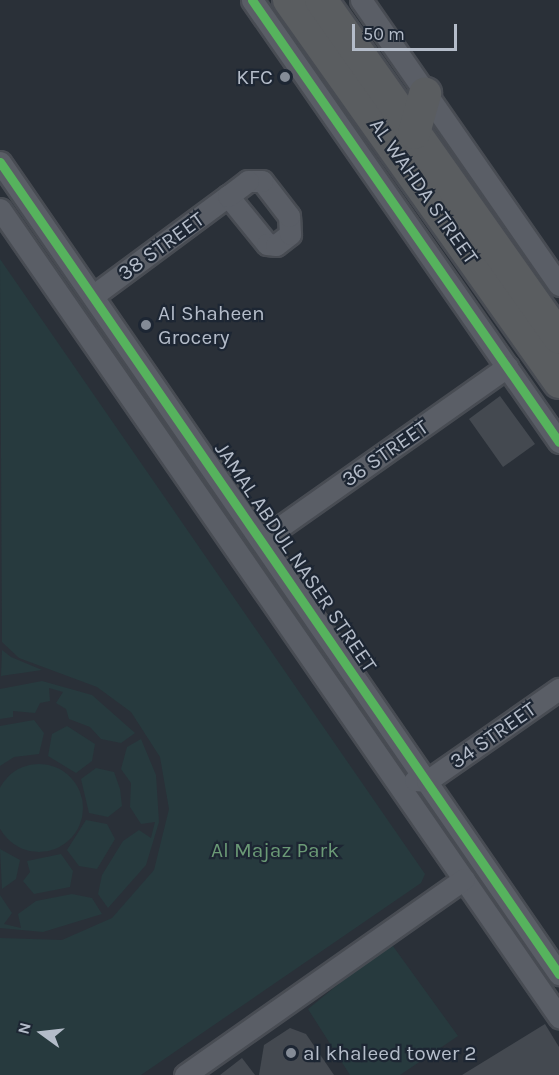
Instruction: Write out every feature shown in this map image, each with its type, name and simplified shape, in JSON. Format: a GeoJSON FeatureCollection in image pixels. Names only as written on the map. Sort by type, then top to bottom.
{"type":"FeatureCollection","features":[{"type":"Feature","properties":{"kind":"highway","name":"AL WAHDA STREET"},"geometry":{"type":"LineString","coordinates":[[289,0],[559,382]]}},
{"type":"Feature","properties":{"kind":"highway","name":"AL WAHDA STREET"},"geometry":{"type":"LineString","coordinates":[[321,0],[559,338]]}},
{"type":"Feature","properties":{"kind":"highway"},"geometry":{"type":"LineString","coordinates":[[414,133],[425,94]]}},
{"type":"Feature","properties":{"kind":"street"},"geometry":{"type":"LineString","coordinates":[[252,0],[559,442]]}},
{"type":"Feature","properties":{"kind":"street"},"geometry":{"type":"LineString","coordinates":[[361,0],[559,285]]}},
{"type":"Feature","properties":{"kind":"street","name":"JAMAL ABDUL NASER STREET"},"geometry":{"type":"LineString","coordinates":[[0,162],[263,539],[559,975]]}},
{"type":"Feature","properties":{"kind":"street","name":"38 STREET"},"geometry":{"type":"LineString","coordinates":[[94,295],[228,196]]}},
{"type":"Feature","properties":{"kind":"street","name":"JAMAL ABDUL NASER STREET"},"geometry":{"type":"LineString","coordinates":[[0,209],[279,609],[559,1017]]}},
{"type":"Feature","properties":{"kind":"street","name":"36 STREET"},"geometry":{"type":"LineString","coordinates":[[263,539],[507,367]]}},
{"type":"Feature","properties":{"kind":"street"},"geometry":{"type":"LineString","coordinates":[[279,609],[292,613],[324,653],[338,650]]}},
{"type":"Feature","properties":{"kind":"street","name":"34 STREET"},"geometry":{"type":"LineString","coordinates":[[427,781],[559,689]]}},
{"type":"Feature","properties":{"kind":"street"},"geometry":{"type":"LineString","coordinates":[[372,745],[384,740],[414,780],[427,781]]}},
{"type":"Feature","properties":{"kind":"street"},"geometry":{"type":"LineString","coordinates":[[185,1075],[464,879]]}},
{"type":"Feature","properties":{"kind":"green space","name":"Al Majaz Park"},"geometry":{"type":"Polygon","coordinates":[[[0,259],[425,874],[421,883],[141,1075],[0,1075],[0,938],[62,940],[112,918],[154,870],[169,809],[160,757],[131,712],[97,687],[19,658],[2,642],[0,259]]]}},
{"type":"Feature","properties":{"kind":"green space"},"geometry":{"type":"Polygon","coordinates":[[[2,650],[11,657],[42,670],[1,676],[2,650]]]}},
{"type":"Feature","properties":{"kind":"green space"},"geometry":{"type":"Polygon","coordinates":[[[42,681],[92,695],[135,733],[121,743],[101,739],[90,727],[69,719],[66,709],[56,703],[63,692],[49,688],[50,701],[40,703],[35,713],[13,711],[13,717],[0,719],[0,689],[42,681]]]}},
{"type":"Feature","properties":{"kind":"green space"},"geometry":{"type":"Polygon","coordinates":[[[34,720],[44,733],[39,754],[14,757],[0,766],[0,726],[34,720]]]}},
{"type":"Feature","properties":{"kind":"green space"},"geometry":{"type":"Polygon","coordinates":[[[67,726],[95,744],[92,761],[76,773],[48,756],[52,734],[67,726]]]}},
{"type":"Feature","properties":{"kind":"green space"},"geometry":{"type":"Polygon","coordinates":[[[141,739],[156,775],[159,822],[146,865],[108,908],[98,894],[102,875],[123,841],[139,830],[151,838],[155,822],[141,824],[130,807],[131,783],[121,769],[127,747],[141,739]]]}},
{"type":"Feature","properties":{"kind":"green space"},"geometry":{"type":"Polygon","coordinates":[[[39,764],[56,767],[70,777],[80,791],[83,808],[80,825],[70,839],[56,849],[39,852],[22,849],[8,839],[-2,825],[-5,808],[-2,791],[8,777],[22,767],[39,764]]]}},
{"type":"Feature","properties":{"kind":"green space"},"geometry":{"type":"Polygon","coordinates":[[[96,768],[114,772],[120,789],[122,806],[108,817],[89,813],[81,779],[96,768]]]}},
{"type":"Feature","properties":{"kind":"green space"},"geometry":{"type":"Polygon","coordinates":[[[86,820],[107,824],[115,839],[97,869],[79,866],[67,850],[86,820]]]}},
{"type":"Feature","properties":{"kind":"green space"},"geometry":{"type":"Polygon","coordinates":[[[0,849],[20,860],[16,879],[2,889],[0,849]]]}},
{"type":"Feature","properties":{"kind":"green space"},"geometry":{"type":"Polygon","coordinates":[[[61,854],[73,871],[70,887],[34,894],[23,881],[30,872],[27,861],[61,854]]]}},
{"type":"Feature","properties":{"kind":"green space"},"geometry":{"type":"Polygon","coordinates":[[[72,894],[92,898],[102,914],[43,932],[0,928],[0,895],[12,913],[4,924],[21,928],[18,914],[36,901],[72,894]]]}},
{"type":"Feature","properties":{"kind":"green space"},"geometry":{"type":"Polygon","coordinates":[[[390,942],[458,1036],[400,1075],[350,1075],[308,1009],[390,942]]]}},
{"type":"Feature","properties":{"kind":"building"},"geometry":{"type":"Polygon","coordinates":[[[500,396],[535,444],[503,467],[469,419],[500,396]]]}},
{"type":"Feature","properties":{"kind":"building"},"geometry":{"type":"Polygon","coordinates":[[[545,1024],[559,1047],[559,1075],[462,1075],[545,1024]]]}},
{"type":"Feature","properties":{"kind":"building","name":"al khaleed tower 2"},"geometry":{"type":"Polygon","coordinates":[[[290,1028],[306,1034],[334,1075],[259,1075],[264,1045],[290,1028]]]}},
{"type":"Feature","properties":{"kind":"building"},"geometry":{"type":"Polygon","coordinates":[[[242,1058],[255,1075],[220,1075],[242,1058]]]}},
{"type":"Feature","properties":{"kind":"cycle path"},"geometry":{"type":"LineString","coordinates":[[252,0],[559,442]]}},
{"type":"Feature","properties":{"kind":"cycle path"},"geometry":{"type":"LineString","coordinates":[[0,162],[559,974]]}},
{"type":"Feature","properties":{"kind":"place","name":"KFC"},"geometry":{"type":"Point","coordinates":[285,77]}},
{"type":"Feature","properties":{"kind":"place","name":"Al Shaheen Grocery"},"geometry":{"type":"Point","coordinates":[146,325]}},
{"type":"Feature","properties":{"kind":"place","name":"al khaleed tower 2"},"geometry":{"type":"Point","coordinates":[291,1053]}}]}
